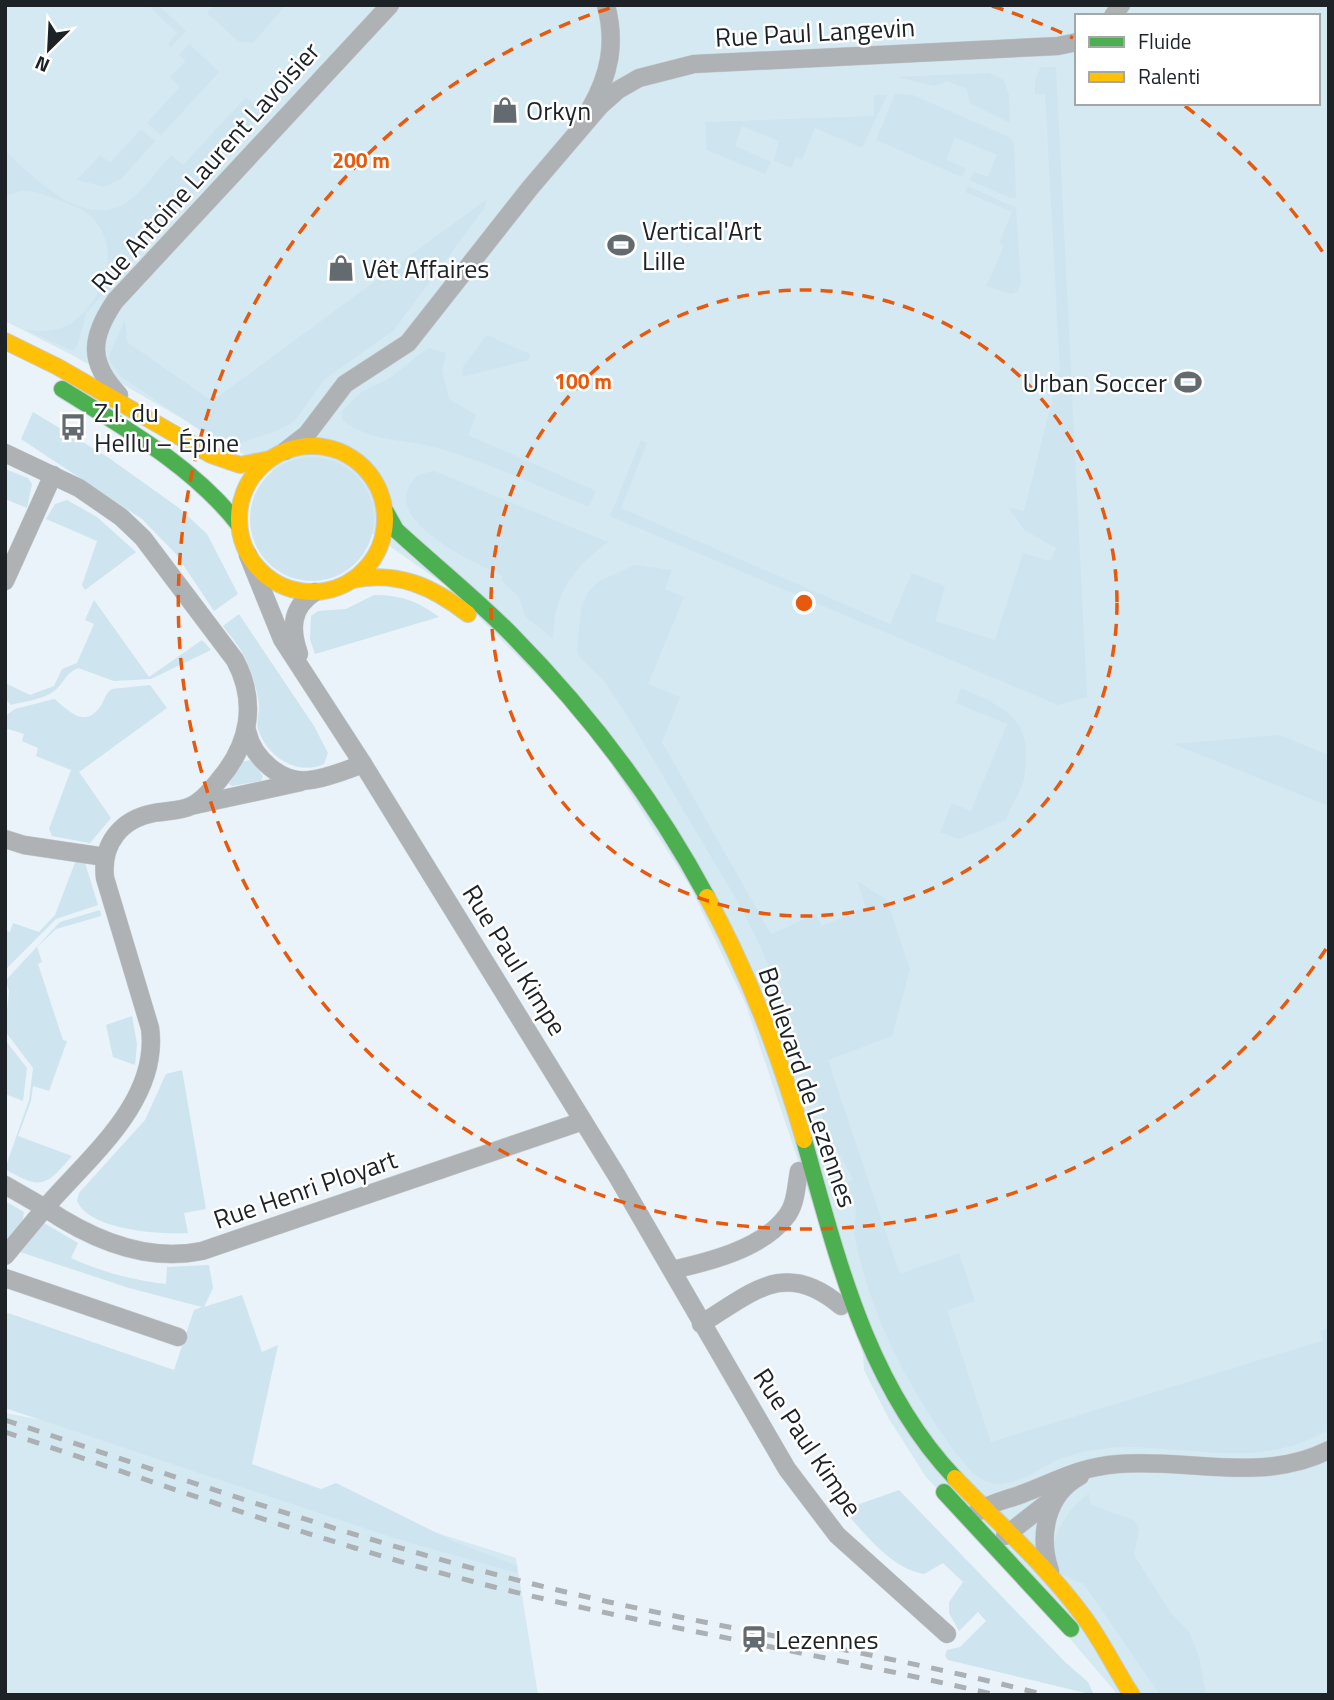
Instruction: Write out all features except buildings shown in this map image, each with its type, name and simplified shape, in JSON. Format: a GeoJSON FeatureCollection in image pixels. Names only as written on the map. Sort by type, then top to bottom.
{"type":"FeatureCollection","features":[{"type":"Feature","properties":{"kind":"main road"},"geometry":{"type":"LineString","coordinates":[[5,341],[58,366],[227,462],[250,464],[318,446],[351,456],[374,480],[386,512],[379,551],[365,570],[338,588],[315,592],[299,591],[276,583],[258,568],[248,555],[239,525],[225,504],[144,443],[5,356]]}},
{"type":"Feature","properties":{"kind":"main road"},"geometry":{"type":"LineString","coordinates":[[239,525],[241,500],[248,484],[277,455]]}},
{"type":"Feature","properties":{"kind":"main road","name":"Boulevard de Lezennes"},"geometry":{"type":"LineString","coordinates":[[386,512],[396,530],[494,618],[562,688],[633,775],[689,860],[724,927],[769,1033],[840,1266],[874,1357],[925,1447],[1053,1579],[1098,1636],[1115,1672],[1132,1695]]}},
{"type":"Feature","properties":{"kind":"main road","name":"Boulevard de Lezennes"},"geometry":{"type":"LineString","coordinates":[[352,580],[375,575],[406,578],[452,600],[522,663],[602,755],[678,867],[728,964],[762,1053],[821,1252],[841,1306],[861,1355],[899,1425],[936,1481],[968,1518],[1091,1653],[1115,1672]]}},
{"type":"Feature","properties":{"kind":"street","name":"Rue Antoine Laurent Lavoisier"},"geometry":{"type":"LineString","coordinates":[[134,411],[104,377],[98,364],[97,335],[110,308],[172,237],[390,5]]}},
{"type":"Feature","properties":{"kind":"street","name":"Rue Paul Langevin"},"geometry":{"type":"LineString","coordinates":[[577,131],[596,99],[611,60],[612,31],[606,5]]}},
{"type":"Feature","properties":{"kind":"street","name":"Rue Paul Langevin"},"geometry":{"type":"LineString","coordinates":[[277,455],[307,434],[345,384],[408,342],[577,131],[628,83],[673,67],[1058,46],[1075,42]]}},
{"type":"Feature","properties":{"kind":"street"},"geometry":{"type":"LineString","coordinates":[[5,453],[93,497],[121,517],[143,538],[240,669],[246,693],[247,731],[254,751],[270,768],[289,778],[309,781]]}},
{"type":"Feature","properties":{"kind":"street"},"geometry":{"type":"LineString","coordinates":[[5,581],[53,475]]}},
{"type":"Feature","properties":{"kind":"street","name":"Rue Paul Kimpe"},"geometry":{"type":"LineString","coordinates":[[248,555],[274,623],[583,1121],[787,1469],[824,1521],[947,1634]]}},
{"type":"Feature","properties":{"kind":"street","name":"Rue Paul Kimpe"},"geometry":{"type":"LineString","coordinates":[[309,680],[296,645],[293,624],[298,606],[315,592]]}},
{"type":"Feature","properties":{"kind":"street"},"geometry":{"type":"LineString","coordinates":[[191,806],[213,789],[229,769],[240,751],[247,731]]}},
{"type":"Feature","properties":{"kind":"street"},"geometry":{"type":"LineString","coordinates":[[5,1256],[129,1108],[142,1087],[150,1063],[150,1028],[105,878],[105,857],[113,837],[129,821],[309,781],[363,764]]}},
{"type":"Feature","properties":{"kind":"street"},"geometry":{"type":"LineString","coordinates":[[5,839],[24,845],[105,857]]}},
{"type":"Feature","properties":{"kind":"street","name":"Rue Henri Ployart"},"geometry":{"type":"LineString","coordinates":[[5,1185],[82,1232],[120,1246],[152,1252],[192,1253],[583,1121]]}},
{"type":"Feature","properties":{"kind":"street"},"geometry":{"type":"LineString","coordinates":[[672,1270],[728,1254],[774,1229],[790,1211],[799,1171]]}},
{"type":"Feature","properties":{"kind":"street"},"geometry":{"type":"LineString","coordinates":[[5,1278],[178,1337]]}},
{"type":"Feature","properties":{"kind":"street"},"geometry":{"type":"LineString","coordinates":[[701,1324],[782,1281],[806,1283],[823,1291],[841,1306]]}},
{"type":"Feature","properties":{"kind":"street"},"geometry":{"type":"LineString","coordinates":[[968,1518],[984,1507],[1020,1495],[1079,1469],[1144,1463],[1256,1470],[1297,1462],[1329,1450]]}},
{"type":"Feature","properties":{"kind":"street"},"geometry":{"type":"LineString","coordinates":[[981,1532],[999,1536],[1011,1533],[1076,1477],[1102,1465]]}},
{"type":"Feature","properties":{"kind":"street"},"geometry":{"type":"LineString","coordinates":[[1053,1579],[1044,1554],[1045,1531],[1050,1510],[1063,1489]]}},
{"type":"Feature","properties":{"kind":"shaded area"},"geometry":{"type":"Polygon","coordinates":[[[5,5],[1329,5],[1329,1695],[1118,1695],[996,1552],[926,1477],[889,1419],[864,1370],[863,1354],[746,1005],[690,886],[586,725],[452,590],[333,506],[74,356],[5,321],[5,5]]]}},
{"type":"Feature","properties":{"kind":"shaded area"},"geometry":{"type":"Polygon","coordinates":[[[148,5],[158,5],[186,31],[171,47],[168,44],[177,33],[148,5]]]}},
{"type":"Feature","properties":{"kind":"shaded area"},"geometry":{"type":"Polygon","coordinates":[[[215,5],[286,5],[253,43],[238,41],[207,13],[215,5]]]}},
{"type":"Feature","properties":{"kind":"shaded area"},"geometry":{"type":"Polygon","coordinates":[[[189,44],[219,72],[161,135],[147,123],[180,87],[170,77],[186,61],[179,55],[189,44]]]}},
{"type":"Feature","properties":{"kind":"shaded area"},"geometry":{"type":"Polygon","coordinates":[[[1041,67],[1056,67],[1087,697],[1058,705],[610,516],[641,440],[647,443],[621,508],[890,624],[912,573],[945,586],[935,621],[995,640],[1023,553],[1050,561],[1056,548],[1024,530],[1008,507],[1024,511],[1060,369],[1045,94],[1035,94],[1035,79],[1041,67]]]}},
{"type":"Feature","properties":{"kind":"shaded area"},"geometry":{"type":"Polygon","coordinates":[[[989,73],[1004,80],[1009,95],[1010,123],[970,103],[967,89],[947,81],[934,86],[897,77],[989,73]]]}},
{"type":"Feature","properties":{"kind":"shaded area"},"geometry":{"type":"Polygon","coordinates":[[[895,94],[913,95],[1009,137],[1014,143],[1016,198],[1010,198],[970,180],[974,172],[988,177],[997,155],[955,137],[946,160],[966,168],[962,177],[876,140],[895,94]]]}},
{"type":"Feature","properties":{"kind":"shaded area"},"geometry":{"type":"Polygon","coordinates":[[[874,95],[887,95],[862,148],[815,128],[802,159],[796,157],[791,168],[774,161],[779,141],[742,126],[735,146],[771,162],[765,174],[707,150],[705,122],[874,116],[874,95]]]}},
{"type":"Feature","properties":{"kind":"shaded area"},"geometry":{"type":"Polygon","coordinates":[[[246,97],[264,114],[86,313],[78,345],[73,351],[26,330],[58,329],[79,317],[98,293],[104,279],[108,250],[97,223],[82,210],[33,192],[22,191],[5,197],[5,151],[32,176],[65,200],[100,210],[118,207],[135,196],[171,155],[183,165],[246,97]]]}},
{"type":"Feature","properties":{"kind":"shaded area"},"geometry":{"type":"Polygon","coordinates":[[[141,129],[155,141],[121,179],[104,187],[77,180],[100,155],[110,163],[141,129]]]}},
{"type":"Feature","properties":{"kind":"shaded area"},"geometry":{"type":"Polygon","coordinates":[[[968,186],[1016,208],[1021,283],[1018,291],[1011,294],[986,286],[1004,246],[999,243],[1012,212],[965,192],[968,186]]]}},
{"type":"Feature","properties":{"kind":"shaded area"},"geometry":{"type":"Polygon","coordinates":[[[487,199],[485,207],[394,330],[324,380],[295,421],[279,430],[241,443],[213,439],[120,376],[108,358],[125,320],[127,342],[212,401],[487,199]]]}},
{"type":"Feature","properties":{"kind":"shaded area"},"geometry":{"type":"Polygon","coordinates":[[[487,335],[530,354],[528,360],[462,377],[463,367],[487,335]]]}},
{"type":"Feature","properties":{"kind":"shaded area"},"geometry":{"type":"Polygon","coordinates":[[[428,348],[446,353],[442,369],[449,399],[476,415],[468,435],[596,491],[589,507],[460,455],[367,434],[343,421],[342,411],[363,391],[391,377],[428,348]]]}},
{"type":"Feature","properties":{"kind":"shaded area"},"geometry":{"type":"Polygon","coordinates":[[[33,412],[109,458],[179,508],[207,534],[238,594],[214,611],[176,554],[142,519],[21,439],[33,412]]]}},
{"type":"Feature","properties":{"kind":"shaded area"},"geometry":{"type":"Polygon","coordinates":[[[312,457],[336,462],[356,475],[369,495],[374,519],[369,543],[356,563],[336,576],[312,581],[288,576],[268,563],[255,543],[250,519],[255,495],[268,475],[288,462],[312,457]]]}},
{"type":"Feature","properties":{"kind":"shaded area"},"geometry":{"type":"Polygon","coordinates":[[[5,469],[28,478],[32,484],[27,508],[5,499],[5,469]]]}},
{"type":"Feature","properties":{"kind":"shaded area"},"geometry":{"type":"Polygon","coordinates":[[[434,471],[608,542],[584,562],[567,583],[557,608],[553,639],[525,616],[518,596],[493,568],[490,570],[449,548],[434,538],[411,514],[406,501],[408,488],[419,476],[434,471]]]}},
{"type":"Feature","properties":{"kind":"shaded area"},"geometry":{"type":"Polygon","coordinates":[[[67,500],[97,517],[136,552],[85,590],[82,585],[97,541],[46,519],[55,504],[67,500]]]}},
{"type":"Feature","properties":{"kind":"shaded area"},"geometry":{"type":"Polygon","coordinates":[[[634,565],[672,570],[665,589],[684,597],[648,684],[680,697],[662,742],[771,934],[816,914],[822,926],[866,907],[857,881],[887,900],[910,969],[892,1036],[828,1060],[900,1274],[959,1253],[975,1301],[947,1310],[991,1442],[1322,1341],[1320,1331],[1329,1328],[1329,1429],[1307,1441],[1258,1452],[1132,1447],[1077,1453],[1004,1484],[988,1482],[961,1460],[915,1392],[878,1315],[860,1261],[854,1233],[856,1212],[847,1182],[853,1179],[826,1130],[810,1073],[761,947],[742,909],[628,717],[604,681],[580,658],[577,651],[581,607],[588,592],[598,582],[634,565]]]}},
{"type":"Feature","properties":{"kind":"shaded area"},"geometry":{"type":"Polygon","coordinates":[[[374,595],[408,600],[439,617],[315,654],[310,639],[311,616],[318,611],[346,609],[374,595]]]}},
{"type":"Feature","properties":{"kind":"shaded area"},"geometry":{"type":"Polygon","coordinates":[[[94,600],[149,677],[202,640],[211,650],[151,679],[114,681],[78,668],[50,694],[11,705],[5,699],[5,683],[30,695],[54,686],[62,669],[77,663],[94,624],[85,620],[94,600]]]}},
{"type":"Feature","properties":{"kind":"shaded area"},"geometry":{"type":"Polygon","coordinates":[[[239,614],[314,726],[328,753],[324,764],[304,768],[295,766],[277,757],[264,741],[258,729],[259,708],[251,672],[242,652],[223,626],[239,614]]]}},
{"type":"Feature","properties":{"kind":"shaded area"},"geometry":{"type":"Polygon","coordinates":[[[150,685],[167,708],[79,772],[111,818],[90,843],[52,836],[49,829],[71,770],[36,756],[38,748],[22,741],[24,734],[5,728],[5,716],[15,709],[54,699],[70,712],[87,717],[94,714],[112,689],[150,685]]]}},
{"type":"Feature","properties":{"kind":"shaded area"},"geometry":{"type":"Polygon","coordinates":[[[961,688],[1007,712],[1021,731],[1026,758],[1023,783],[1006,820],[959,839],[940,832],[952,803],[971,811],[1007,724],[956,703],[961,688]]]}},
{"type":"Feature","properties":{"kind":"shaded area"},"geometry":{"type":"Polygon","coordinates":[[[1279,735],[1329,755],[1329,806],[1173,744],[1279,735]]]}},
{"type":"Feature","properties":{"kind":"shaded area"},"geometry":{"type":"Polygon","coordinates":[[[251,760],[263,776],[261,781],[232,786],[229,784],[241,762],[251,760]]]}},
{"type":"Feature","properties":{"kind":"shaded area"},"geometry":{"type":"Polygon","coordinates":[[[76,860],[85,863],[98,905],[56,919],[5,970],[5,930],[10,932],[13,923],[39,932],[55,915],[76,860]]]}},
{"type":"Feature","properties":{"kind":"shaded area"},"geometry":{"type":"Polygon","coordinates":[[[100,910],[101,916],[56,929],[37,947],[42,962],[38,964],[63,1040],[67,1041],[49,1091],[33,1086],[31,1101],[18,1136],[72,1156],[48,1179],[42,1182],[27,1180],[5,1169],[29,1100],[33,1068],[5,1031],[9,991],[6,980],[60,922],[100,910]]]}},
{"type":"Feature","properties":{"kind":"shaded area"},"geometry":{"type":"Polygon","coordinates":[[[132,1016],[137,1044],[135,1065],[113,1057],[106,1025],[132,1016]]]}},
{"type":"Feature","properties":{"kind":"shaded area"},"geometry":{"type":"Polygon","coordinates":[[[5,1040],[27,1068],[23,1101],[5,1094],[5,1040]]]}},
{"type":"Feature","properties":{"kind":"shaded area"},"geometry":{"type":"Polygon","coordinates":[[[182,1070],[206,1209],[184,1213],[188,1233],[127,1229],[96,1219],[84,1211],[77,1201],[79,1193],[145,1120],[166,1074],[182,1070]]]}},
{"type":"Feature","properties":{"kind":"shaded area"},"geometry":{"type":"Polygon","coordinates":[[[5,1201],[24,1212],[22,1225],[5,1246],[5,1201]]]}},
{"type":"Feature","properties":{"kind":"shaded area"},"geometry":{"type":"Polygon","coordinates":[[[44,1223],[78,1243],[71,1258],[129,1278],[166,1284],[167,1267],[209,1265],[213,1288],[204,1307],[242,1295],[262,1352],[278,1345],[252,1464],[321,1489],[336,1483],[453,1541],[517,1566],[517,1573],[394,1538],[5,1408],[5,1312],[174,1370],[194,1310],[202,1307],[129,1288],[17,1251],[44,1223]]]}},
{"type":"Feature","properties":{"kind":"shaded area"},"geometry":{"type":"Polygon","coordinates":[[[5,1413],[140,1439],[516,1558],[538,1695],[5,1695],[5,1413]]]}},
{"type":"Feature","properties":{"kind":"shaded area"},"geometry":{"type":"Polygon","coordinates":[[[899,1490],[1065,1662],[1088,1682],[1094,1695],[948,1660],[945,1656],[947,1650],[960,1647],[986,1621],[978,1612],[959,1631],[949,1613],[949,1602],[963,1582],[943,1563],[924,1574],[900,1565],[879,1549],[843,1510],[899,1490]]]}},
{"type":"Feature","properties":{"kind":"shaded area"},"geometry":{"type":"Polygon","coordinates":[[[1089,1494],[1091,1505],[1134,1520],[1139,1528],[1134,1555],[1170,1612],[1189,1632],[1199,1656],[1206,1695],[1160,1695],[1084,1584],[1058,1573],[1053,1551],[1060,1526],[1070,1511],[1089,1494]]]}},
{"type":"Feature","properties":{"kind":"railway"},"geometry":{"type":"LineString","coordinates":[[5,1420],[402,1549],[537,1585],[664,1614],[918,1665],[1045,1695]]}},
{"type":"Feature","properties":{"kind":"railway"},"geometry":{"type":"LineString","coordinates":[[5,1432],[309,1534],[494,1587],[996,1695]]}},
{"type":"Feature","properties":{"kind":"traffic: fast"},"geometry":{"type":"LineString","coordinates":[[62,389],[179,466],[201,484],[239,525]]}},
{"type":"Feature","properties":{"kind":"traffic: fast"},"geometry":{"type":"LineString","coordinates":[[386,512],[396,530],[510,633],[593,726],[665,826],[707,897]]}},
{"type":"Feature","properties":{"kind":"traffic: fast"},"geometry":{"type":"LineString","coordinates":[[804,1140],[844,1275],[878,1362],[899,1403],[925,1442],[955,1478]]}},
{"type":"Feature","properties":{"kind":"traffic: fast"},"geometry":{"type":"LineString","coordinates":[[944,1492],[1071,1629]]}},
{"type":"Feature","properties":{"kind":"traffic: slow"},"geometry":{"type":"LineString","coordinates":[[5,341],[58,367],[211,455],[240,465],[270,459]]}},
{"type":"Feature","properties":{"kind":"traffic: slow"},"geometry":{"type":"LineString","coordinates":[[312,446],[340,451],[364,467],[380,491],[385,519],[380,547],[364,571],[340,587],[312,592],[284,587],[260,571],[244,547],[239,519],[244,491],[260,467],[284,451],[312,446]]}},
{"type":"Feature","properties":{"kind":"traffic: slow"},"geometry":{"type":"LineString","coordinates":[[352,580],[384,577],[414,583],[441,596],[468,614]]}},
{"type":"Feature","properties":{"kind":"traffic: slow"},"geometry":{"type":"LineString","coordinates":[[707,897],[762,1016],[785,1077],[804,1140]]}},
{"type":"Feature","properties":{"kind":"traffic: slow"},"geometry":{"type":"LineString","coordinates":[[955,1478],[1038,1562],[1069,1598],[1097,1636],[1132,1695]]}},
{"type":"Feature","properties":{"kind":"place","name":"Orkyn"},"geometry":{"type":"Point","coordinates":[505,110]}},
{"type":"Feature","properties":{"kind":"place","name":"Vertical'Art Lille"},"geometry":{"type":"Point","coordinates":[621,245]}},
{"type":"Feature","properties":{"kind":"place","name":"Vêt Affaires"},"geometry":{"type":"Point","coordinates":[341,268]}},
{"type":"Feature","properties":{"kind":"place","name":"Urban Soccer"},"geometry":{"type":"Point","coordinates":[1188,382]}},
{"type":"Feature","properties":{"kind":"place","name":"Z.I. du Hellu – Épine"},"geometry":{"type":"Point","coordinates":[73,427]}},
{"type":"Feature","properties":{"kind":"place","name":"Lezennes"},"geometry":{"type":"Point","coordinates":[754,1639]}}]}
